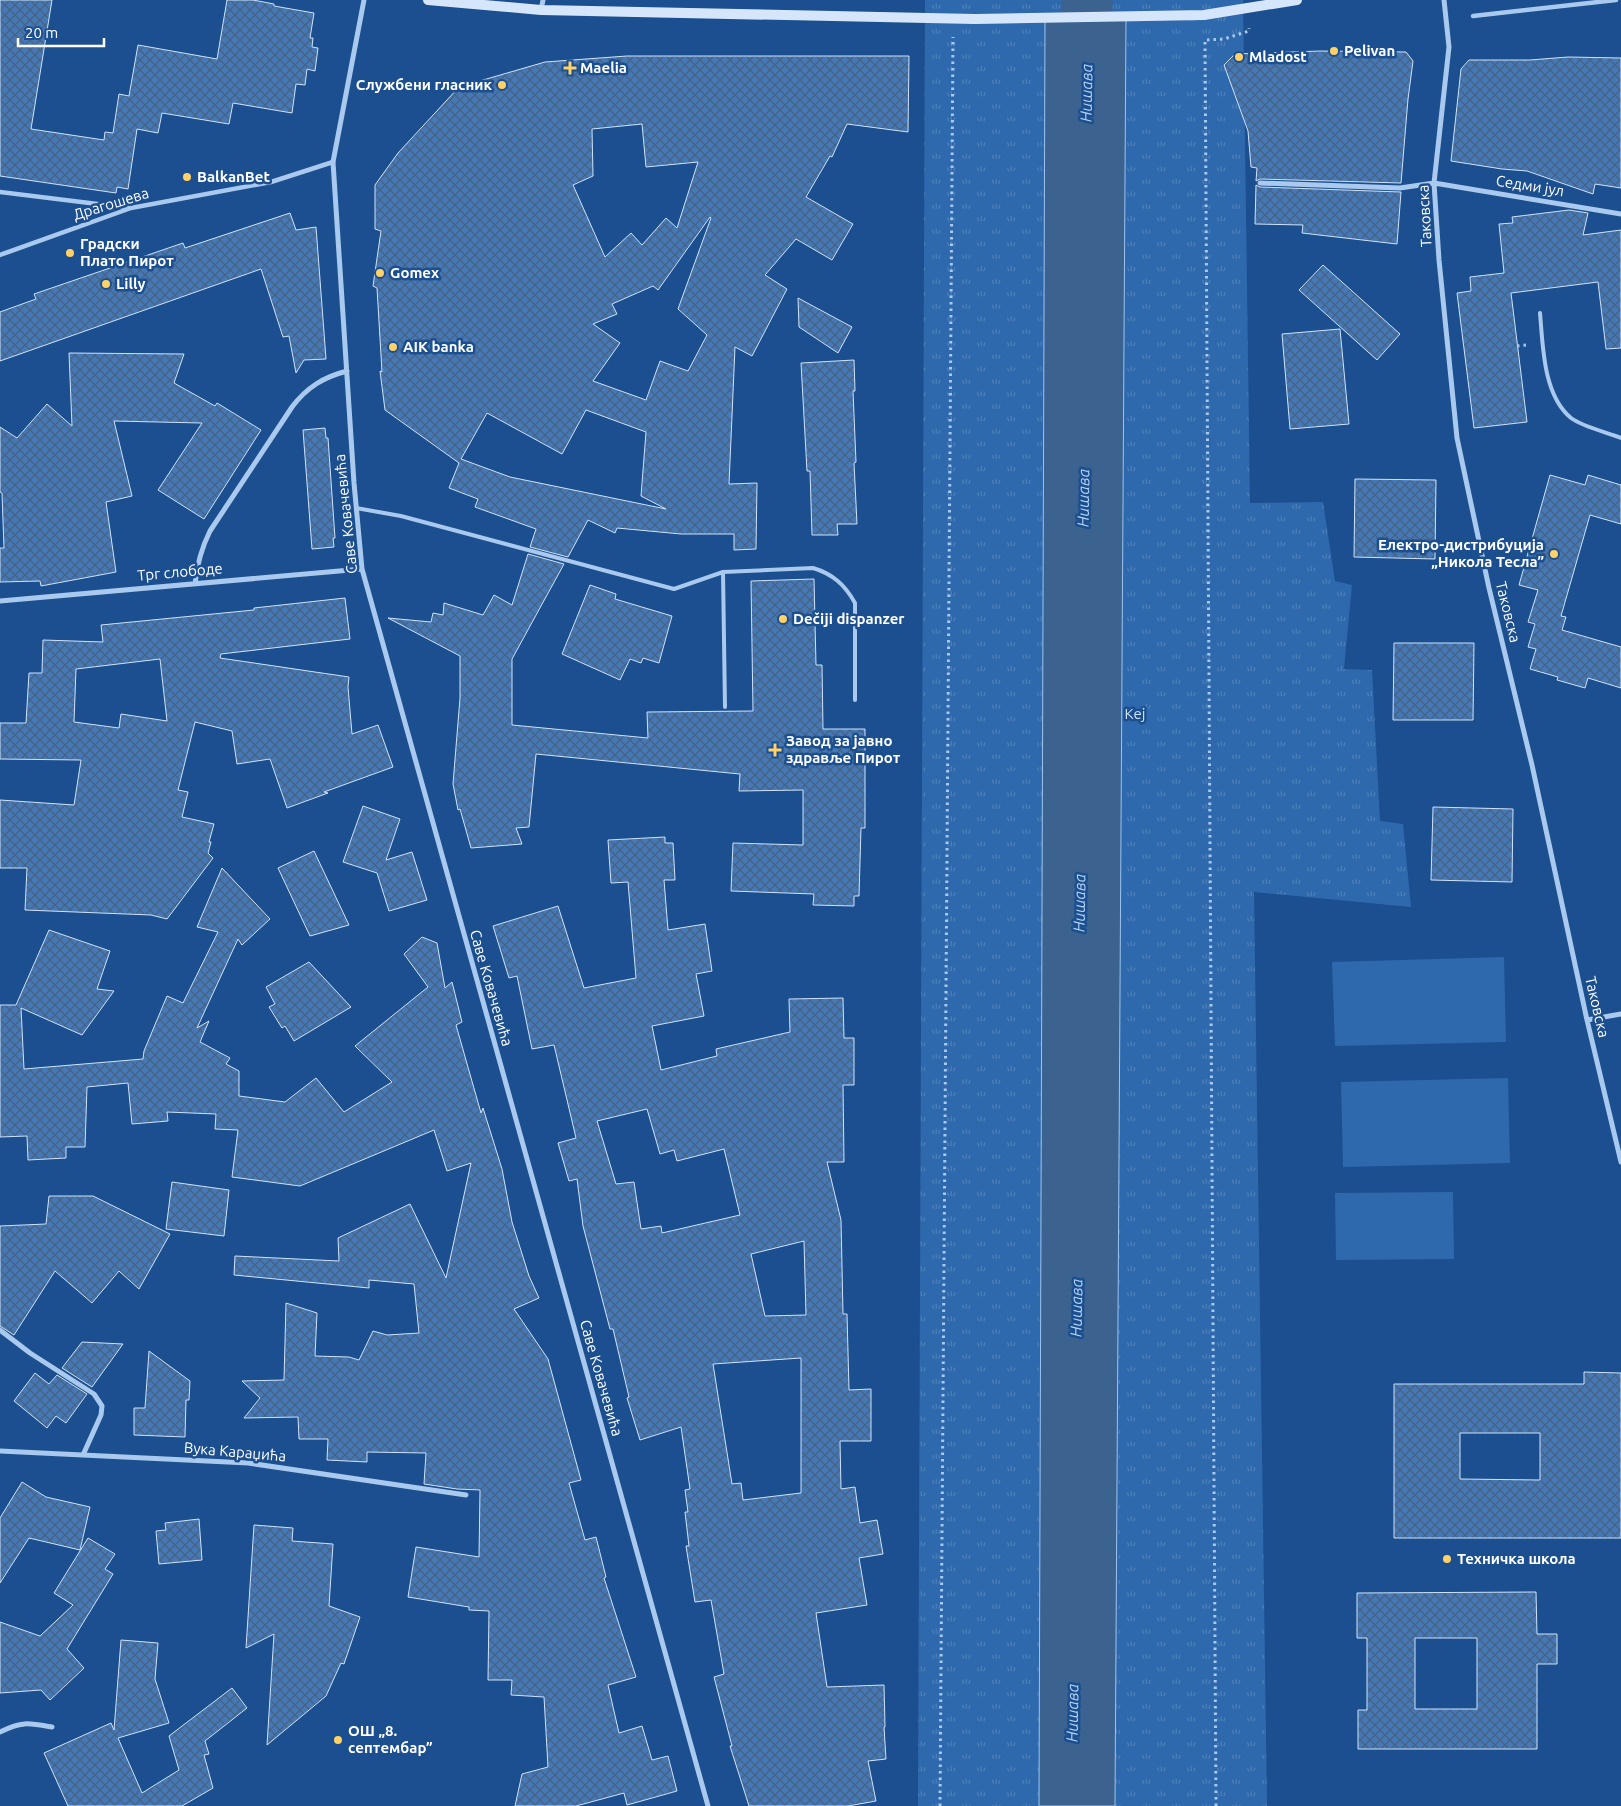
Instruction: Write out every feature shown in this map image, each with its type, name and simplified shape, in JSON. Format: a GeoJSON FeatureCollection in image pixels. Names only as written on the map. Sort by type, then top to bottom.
{"type":"FeatureCollection","features":[{"type":"Feature","properties":{"kind":"main road"},"geometry":{"type":"LineString","coordinates":[[428,0],[975,19],[1204,15],[1297,0]]}},
{"type":"Feature","properties":{"kind":"street"},"geometry":{"type":"LineString","coordinates":[[334,162],[364,0]]}},
{"type":"Feature","properties":{"kind":"street","name":"Таковска"},"geometry":{"type":"LineString","coordinates":[[1444,0],[1449,47],[1434,183],[1457,438],[1489,588],[1532,765],[1586,1020],[1621,1162]]}},
{"type":"Feature","properties":{"kind":"street"},"geometry":{"type":"LineString","coordinates":[[1473,16],[1616,0]]}},
{"type":"Feature","properties":{"kind":"street","name":"Драгошева"},"geometry":{"type":"LineString","coordinates":[[0,255],[131,208],[271,182],[334,162]]}},
{"type":"Feature","properties":{"kind":"street","name":"Саве Ковачевића"},"geometry":{"type":"LineString","coordinates":[[334,162],[356,508],[362,569],[708,1806]]}},
{"type":"Feature","properties":{"kind":"street","name":"Седми јул"},"geometry":{"type":"LineString","coordinates":[[1260,182],[1400,188],[1434,183],[1621,214]]}},
{"type":"Feature","properties":{"kind":"street"},"geometry":{"type":"LineString","coordinates":[[0,192],[131,208]]}},
{"type":"Feature","properties":{"kind":"street"},"geometry":{"type":"LineString","coordinates":[[195,584],[197,564],[202,547],[210,531],[292,407],[304,393],[320,381],[347,371]]}},
{"type":"Feature","properties":{"kind":"street","name":"Трг слободе"},"geometry":{"type":"LineString","coordinates":[[0,600],[362,569]]}},
{"type":"Feature","properties":{"kind":"street"},"geometry":{"type":"LineString","coordinates":[[1586,1020],[1621,1014]]}},
{"type":"Feature","properties":{"kind":"street"},"geometry":{"type":"LineString","coordinates":[[0,1330],[30,1353],[94,1394],[102,1406],[101,1416],[83,1455]]}},
{"type":"Feature","properties":{"kind":"street","name":"Вука Караџића"},"geometry":{"type":"LineString","coordinates":[[0,1451],[248,1463],[466,1495]]}},
{"type":"Feature","properties":{"kind":"street"},"geometry":{"type":"LineString","coordinates":[[0,1732],[15,1724],[52,1727]]}},
{"type":"Feature","properties":{"kind":"lane"},"geometry":{"type":"LineString","coordinates":[[1540,313],[1550,385],[1556,401],[1571,418],[1621,438]]}},
{"type":"Feature","properties":{"kind":"lane"},"geometry":{"type":"LineString","coordinates":[[356,508],[401,516],[674,589],[723,572],[813,568],[826,572],[848,590],[855,603],[855,700]]}},
{"type":"Feature","properties":{"kind":"lane"},"geometry":{"type":"LineString","coordinates":[[723,572],[725,707]]}},
{"type":"Feature","properties":{"kind":"path"},"geometry":{"type":"LineString","coordinates":[[1216,1806],[1205,40],[1224,39],[1249,31],[1250,8]]}},
{"type":"Feature","properties":{"kind":"path"},"geometry":{"type":"LineString","coordinates":[[940,1806],[953,32]]}},
{"type":"Feature","properties":{"kind":"green space","name":"Кеј"},"geometry":{"type":"Polygon","coordinates":[[[925,0],[1243,0],[1250,503],[1323,502],[1335,581],[1352,585],[1344,669],[1372,670],[1380,821],[1403,824],[1411,907],[1254,892],[1267,1806],[918,1806],[925,0]]]}},
{"type":"Feature","properties":{"kind":"green space"},"geometry":{"type":"Polygon","coordinates":[[[1504,957],[1506,1042],[1335,1046],[1332,962],[1504,957]]]}},
{"type":"Feature","properties":{"kind":"green space"},"geometry":{"type":"Polygon","coordinates":[[[1508,1078],[1510,1163],[1343,1167],[1341,1082],[1508,1078]]]}},
{"type":"Feature","properties":{"kind":"green space"},"geometry":{"type":"Polygon","coordinates":[[[1453,1192],[1454,1259],[1336,1260],[1335,1193],[1453,1192]]]}},
{"type":"Feature","properties":{"kind":"water"},"geometry":{"type":"Polygon","coordinates":[[[1126,16],[1115,1806],[1039,1806],[1045,18],[1126,16]]]}},
{"type":"Feature","properties":{"kind":"building"},"geometry":{"type":"Polygon","coordinates":[[[0,0],[52,0],[31,129],[104,140],[105,132],[113,133],[119,94],[129,96],[138,45],[217,59],[227,0],[253,0],[314,13],[310,38],[313,38],[312,47],[318,48],[315,71],[307,69],[305,85],[296,84],[292,113],[233,103],[229,124],[162,113],[158,133],[137,129],[128,189],[117,187],[116,193],[0,176],[0,0]]]}},
{"type":"Feature","properties":{"kind":"building"},"geometry":{"type":"Polygon","coordinates":[[[1320,51],[1406,52],[1413,61],[1401,183],[1260,179],[1256,181],[1257,168],[1251,167],[1248,131],[1224,65],[1235,54],[1320,51]]]}},
{"type":"Feature","properties":{"kind":"building"},"geometry":{"type":"Polygon","coordinates":[[[627,56],[909,56],[908,132],[847,124],[832,157],[830,156],[806,197],[853,224],[832,260],[796,239],[765,275],[787,289],[752,356],[735,347],[729,484],[757,483],[756,549],[734,550],[734,534],[681,534],[617,528],[615,533],[588,520],[568,557],[530,547],[536,529],[475,507],[478,499],[449,488],[459,463],[385,410],[380,371],[382,372],[377,288],[373,286],[381,231],[375,229],[375,185],[398,153],[459,87],[545,62],[627,56]],[[642,124],[592,129],[593,176],[573,185],[605,257],[631,233],[642,245],[666,218],[677,228],[698,162],[646,167],[642,124]],[[710,217],[658,290],[653,286],[612,304],[617,314],[593,324],[620,343],[593,381],[646,400],[660,361],[688,371],[707,335],[678,309],[710,217]],[[586,410],[562,454],[487,413],[461,459],[510,477],[666,509],[641,496],[646,432],[586,410]]]}},
{"type":"Feature","properties":{"kind":"building"},"geometry":{"type":"Polygon","coordinates":[[[1568,57],[1621,58],[1621,188],[1595,184],[1593,194],[1527,171],[1451,161],[1461,69],[1469,60],[1530,60],[1568,57]]]}},
{"type":"Feature","properties":{"kind":"building"},"geometry":{"type":"Polygon","coordinates":[[[1256,185],[1260,187],[1401,192],[1397,244],[1302,233],[1303,225],[1255,224],[1256,185]]]}},
{"type":"Feature","properties":{"kind":"building"},"geometry":{"type":"Polygon","coordinates":[[[1569,210],[1588,213],[1583,235],[1621,230],[1621,348],[1606,349],[1598,282],[1511,293],[1527,422],[1474,428],[1457,293],[1471,291],[1470,277],[1504,273],[1499,224],[1513,223],[1512,217],[1569,210]]]}},
{"type":"Feature","properties":{"kind":"building"},"geometry":{"type":"Polygon","coordinates":[[[290,213],[296,230],[316,227],[326,359],[304,360],[296,373],[289,336],[283,337],[261,269],[0,361],[0,312],[36,299],[34,294],[183,243],[185,248],[290,213]]]}},
{"type":"Feature","properties":{"kind":"building"},"geometry":{"type":"Polygon","coordinates":[[[1323,265],[1400,334],[1377,360],[1299,290],[1323,265]]]}},
{"type":"Feature","properties":{"kind":"building"},"geometry":{"type":"Polygon","coordinates":[[[798,298],[852,327],[838,353],[799,327],[798,298]]]}},
{"type":"Feature","properties":{"kind":"building"},"geometry":{"type":"Polygon","coordinates":[[[1340,329],[1349,424],[1290,429],[1282,334],[1340,329]]]}},
{"type":"Feature","properties":{"kind":"building"},"geometry":{"type":"Polygon","coordinates":[[[69,353],[184,354],[174,383],[215,406],[217,403],[261,430],[204,519],[158,490],[202,423],[114,421],[132,496],[106,502],[116,572],[41,586],[40,581],[0,582],[0,548],[4,548],[2,493],[0,492],[0,427],[17,438],[47,404],[72,426],[69,353]]]}},
{"type":"Feature","properties":{"kind":"building"},"geometry":{"type":"Polygon","coordinates":[[[854,360],[855,391],[853,391],[856,462],[854,463],[857,524],[837,524],[838,535],[812,535],[810,471],[807,471],[801,363],[854,360]]]}},
{"type":"Feature","properties":{"kind":"building"},"geometry":{"type":"Polygon","coordinates":[[[325,428],[326,438],[328,438],[335,538],[333,538],[334,547],[312,549],[303,430],[325,428]]]}},
{"type":"Feature","properties":{"kind":"building","name":"Електро-дистрибуција „Никола Тесла”"},"geometry":{"type":"Polygon","coordinates":[[[1550,475],[1585,485],[1588,475],[1621,485],[1621,524],[1590,515],[1561,616],[1566,617],[1562,630],[1621,647],[1621,688],[1588,678],[1585,688],[1557,680],[1558,677],[1530,669],[1536,649],[1528,647],[1535,624],[1528,622],[1538,590],[1519,585],[1550,475]]]}},
{"type":"Feature","properties":{"kind":"building"},"geometry":{"type":"Polygon","coordinates":[[[1355,479],[1436,480],[1435,559],[1354,557],[1355,479]]]}},
{"type":"Feature","properties":{"kind":"building"},"geometry":{"type":"Polygon","coordinates":[[[528,554],[564,564],[512,659],[512,725],[648,738],[647,712],[753,711],[751,581],[814,579],[816,665],[822,665],[823,729],[865,729],[865,828],[861,828],[859,896],[854,896],[854,906],[813,905],[814,894],[731,891],[733,843],[803,845],[803,790],[739,791],[740,774],[536,754],[529,827],[516,828],[522,844],[471,848],[460,809],[458,810],[453,784],[460,698],[460,656],[388,618],[431,622],[433,613],[443,615],[444,603],[483,615],[494,595],[512,605],[528,554]]]}},
{"type":"Feature","properties":{"kind":"building"},"geometry":{"type":"Polygon","coordinates":[[[590,585],[616,594],[615,599],[672,616],[659,663],[643,658],[641,663],[630,659],[620,680],[562,654],[590,585]]]}},
{"type":"Feature","properties":{"kind":"building"},"geometry":{"type":"Polygon","coordinates":[[[345,598],[350,639],[221,654],[220,658],[349,677],[348,687],[352,734],[378,725],[393,767],[324,792],[328,793],[287,808],[270,759],[237,764],[232,731],[195,722],[178,790],[188,792],[182,817],[214,824],[208,853],[213,858],[167,919],[151,915],[25,910],[27,868],[0,868],[0,800],[74,805],[81,760],[0,759],[0,723],[26,723],[29,673],[42,673],[43,640],[103,642],[101,625],[254,610],[254,608],[345,598]],[[160,659],[76,669],[74,722],[119,728],[121,714],[167,721],[160,659]]]}},
{"type":"Feature","properties":{"kind":"building"},"geometry":{"type":"Polygon","coordinates":[[[1394,643],[1474,643],[1473,720],[1393,720],[1394,643]]]}},
{"type":"Feature","properties":{"kind":"building"},"geometry":{"type":"Polygon","coordinates":[[[363,806],[400,819],[386,860],[412,852],[427,900],[389,911],[377,873],[343,862],[363,806]]]}},
{"type":"Feature","properties":{"kind":"building"},"geometry":{"type":"Polygon","coordinates":[[[1433,807],[1513,809],[1512,882],[1431,880],[1433,807]]]}},
{"type":"Feature","properties":{"kind":"building"},"geometry":{"type":"Polygon","coordinates":[[[665,837],[665,843],[673,843],[675,880],[664,880],[668,930],[705,924],[712,971],[696,974],[704,1016],[652,1026],[661,1070],[717,1056],[716,1049],[790,1032],[789,999],[843,998],[844,1038],[854,1038],[854,1085],[843,1085],[844,1162],[827,1162],[841,1220],[843,1314],[847,1314],[849,1390],[871,1389],[871,1441],[840,1441],[841,1489],[855,1487],[860,1523],[877,1520],[883,1554],[859,1558],[867,1605],[816,1613],[827,1687],[884,1685],[886,1759],[868,1761],[876,1801],[848,1806],[749,1806],[730,1746],[732,1746],[714,1677],[724,1674],[711,1600],[695,1602],[686,1546],[689,1546],[685,1512],[688,1512],[685,1490],[690,1489],[681,1427],[640,1440],[627,1398],[629,1397],[613,1329],[610,1329],[583,1226],[577,1179],[569,1181],[558,1143],[576,1138],[554,1045],[532,1049],[517,976],[509,978],[493,926],[558,906],[584,988],[636,978],[628,882],[611,883],[608,840],[665,837]],[[647,1109],[597,1121],[616,1184],[634,1182],[641,1229],[661,1226],[662,1233],[740,1215],[724,1149],[677,1161],[674,1150],[660,1154],[647,1109]],[[804,1241],[751,1254],[765,1316],[806,1315],[804,1241]],[[801,1358],[713,1364],[732,1484],[741,1483],[743,1500],[801,1493],[801,1358]]]}},
{"type":"Feature","properties":{"kind":"building"},"geometry":{"type":"Polygon","coordinates":[[[314,851],[349,925],[310,936],[278,868],[314,851]]]}},
{"type":"Feature","properties":{"kind":"building"},"geometry":{"type":"Polygon","coordinates":[[[222,868],[270,919],[242,945],[238,939],[197,1028],[209,1021],[200,1042],[230,1058],[226,1064],[239,1071],[239,1096],[285,1102],[316,1078],[344,1112],[392,1082],[355,1046],[428,987],[404,954],[422,937],[437,943],[445,988],[452,982],[462,1022],[456,1025],[481,1113],[483,1108],[502,1169],[512,1222],[529,1276],[539,1298],[514,1309],[548,1359],[581,1480],[569,1483],[585,1540],[596,1537],[606,1577],[604,1578],[636,1677],[608,1685],[619,1733],[642,1726],[652,1760],[668,1756],[677,1791],[627,1805],[624,1793],[576,1806],[515,1806],[522,1774],[548,1767],[544,1697],[511,1695],[512,1680],[488,1680],[489,1611],[469,1610],[469,1607],[408,1597],[416,1547],[479,1557],[480,1490],[424,1484],[426,1453],[367,1452],[367,1462],[327,1460],[328,1439],[299,1439],[298,1417],[244,1418],[260,1398],[242,1381],[284,1380],[286,1303],[317,1313],[315,1356],[349,1357],[359,1360],[373,1331],[387,1335],[419,1333],[414,1284],[369,1280],[369,1288],[234,1275],[235,1256],[339,1261],[338,1238],[410,1204],[446,1278],[471,1163],[447,1171],[434,1130],[300,1186],[232,1177],[238,1130],[215,1129],[216,1114],[167,1112],[168,1121],[132,1124],[128,1083],[87,1087],[85,1147],[66,1147],[66,1158],[28,1160],[27,1136],[0,1137],[0,1005],[16,1005],[49,930],[110,951],[97,989],[114,991],[82,1035],[21,1008],[24,1069],[143,1059],[144,1051],[167,996],[183,1003],[218,932],[197,927],[222,868]]]}},
{"type":"Feature","properties":{"kind":"building"},"geometry":{"type":"Polygon","coordinates":[[[309,962],[351,1007],[294,1041],[285,1026],[282,1028],[269,1007],[275,1004],[266,987],[309,962]]]}},
{"type":"Feature","properties":{"kind":"building"},"geometry":{"type":"Polygon","coordinates":[[[172,1182],[229,1190],[224,1236],[166,1229],[172,1182]]]}},
{"type":"Feature","properties":{"kind":"building"},"geometry":{"type":"Polygon","coordinates":[[[49,1196],[93,1196],[170,1234],[139,1289],[119,1271],[92,1303],[55,1271],[14,1335],[0,1326],[0,1226],[46,1224],[49,1196]]]}},
{"type":"Feature","properties":{"kind":"building"},"geometry":{"type":"Polygon","coordinates":[[[82,1342],[123,1344],[92,1387],[62,1368],[82,1342]]]}},
{"type":"Feature","properties":{"kind":"building"},"geometry":{"type":"Polygon","coordinates":[[[149,1351],[190,1381],[189,1400],[186,1400],[185,1437],[134,1435],[134,1408],[145,1408],[149,1351]]]}},
{"type":"Feature","properties":{"kind":"building"},"geometry":{"type":"Polygon","coordinates":[[[1584,1372],[1621,1373],[1621,1538],[1394,1538],[1394,1384],[1584,1384],[1584,1372]],[[1460,1433],[1460,1479],[1540,1480],[1540,1433],[1460,1433]]]}},
{"type":"Feature","properties":{"kind":"building"},"geometry":{"type":"Polygon","coordinates":[[[35,1373],[49,1384],[57,1375],[87,1394],[66,1423],[56,1416],[47,1428],[14,1401],[35,1373]]]}},
{"type":"Feature","properties":{"kind":"building"},"geometry":{"type":"Polygon","coordinates":[[[22,1482],[46,1497],[90,1507],[80,1550],[29,1538],[0,1583],[0,1518],[22,1482]]]}},
{"type":"Feature","properties":{"kind":"building"},"geometry":{"type":"Polygon","coordinates":[[[199,1519],[202,1560],[159,1564],[156,1531],[166,1530],[165,1523],[199,1519]]]}},
{"type":"Feature","properties":{"kind":"building"},"geometry":{"type":"Polygon","coordinates":[[[254,1525],[293,1528],[292,1541],[333,1544],[329,1606],[360,1617],[344,1664],[341,1663],[326,1696],[267,1745],[274,1634],[246,1648],[254,1525]]]}},
{"type":"Feature","properties":{"kind":"building"},"geometry":{"type":"Polygon","coordinates":[[[88,1538],[115,1554],[105,1569],[113,1574],[67,1649],[84,1668],[50,1700],[41,1690],[0,1693],[0,1622],[40,1636],[73,1605],[54,1593],[88,1538]]]}},
{"type":"Feature","properties":{"kind":"building"},"geometry":{"type":"Polygon","coordinates":[[[1536,1592],[1537,1634],[1557,1634],[1557,1664],[1537,1664],[1537,1749],[1358,1749],[1358,1710],[1367,1710],[1367,1638],[1357,1638],[1357,1593],[1536,1592]],[[1415,1638],[1415,1709],[1477,1709],[1477,1638],[1415,1638]]]}},
{"type":"Feature","properties":{"kind":"building"},"geometry":{"type":"Polygon","coordinates":[[[121,1640],[158,1643],[155,1679],[169,1723],[118,1738],[142,1793],[179,1770],[169,1736],[232,1688],[247,1708],[205,1741],[209,1754],[204,1755],[213,1788],[182,1806],[68,1806],[44,1753],[111,1723],[114,1730],[121,1640]]]}},
{"type":"Feature","properties":{"kind":"waterway","name":"Нишава"},"geometry":{"type":"LineString","coordinates":[[1087,0],[1087,83]]}},
{"type":"Feature","properties":{"kind":"place","name":"Pelivan"},"geometry":{"type":"Point","coordinates":[1334,51]}},
{"type":"Feature","properties":{"kind":"place","name":"Mladost"},"geometry":{"type":"Point","coordinates":[1239,57]}},
{"type":"Feature","properties":{"kind":"place","name":"Maelia"},"geometry":{"type":"Point","coordinates":[570,68]}},
{"type":"Feature","properties":{"kind":"place","name":"Службени гласник"},"geometry":{"type":"Point","coordinates":[502,85]}},
{"type":"Feature","properties":{"kind":"place","name":"BalkanBet"},"geometry":{"type":"Point","coordinates":[187,177]}},
{"type":"Feature","properties":{"kind":"place","name":"Градски Плато Пирот"},"geometry":{"type":"Point","coordinates":[70,253]}},
{"type":"Feature","properties":{"kind":"place","name":"Gomex"},"geometry":{"type":"Point","coordinates":[380,273]}},
{"type":"Feature","properties":{"kind":"place","name":"Lilly"},"geometry":{"type":"Point","coordinates":[106,284]}},
{"type":"Feature","properties":{"kind":"place","name":"AIK banka"},"geometry":{"type":"Point","coordinates":[393,347]}},
{"type":"Feature","properties":{"kind":"place","name":"Електро-дистрибуција „Никола Тесла”"},"geometry":{"type":"Point","coordinates":[1554,554]}},
{"type":"Feature","properties":{"kind":"place","name":"Dečiji dispanzer"},"geometry":{"type":"Point","coordinates":[783,619]}},
{"type":"Feature","properties":{"kind":"place","name":"Завод за јавно здравље Пирот"},"geometry":{"type":"Point","coordinates":[775,750]}},
{"type":"Feature","properties":{"kind":"place","name":"Техничка школа"},"geometry":{"type":"Point","coordinates":[1447,1559]}},
{"type":"Feature","properties":{"kind":"place","name":"ОШ „8. септембар”"},"geometry":{"type":"Point","coordinates":[338,1740]}}]}
